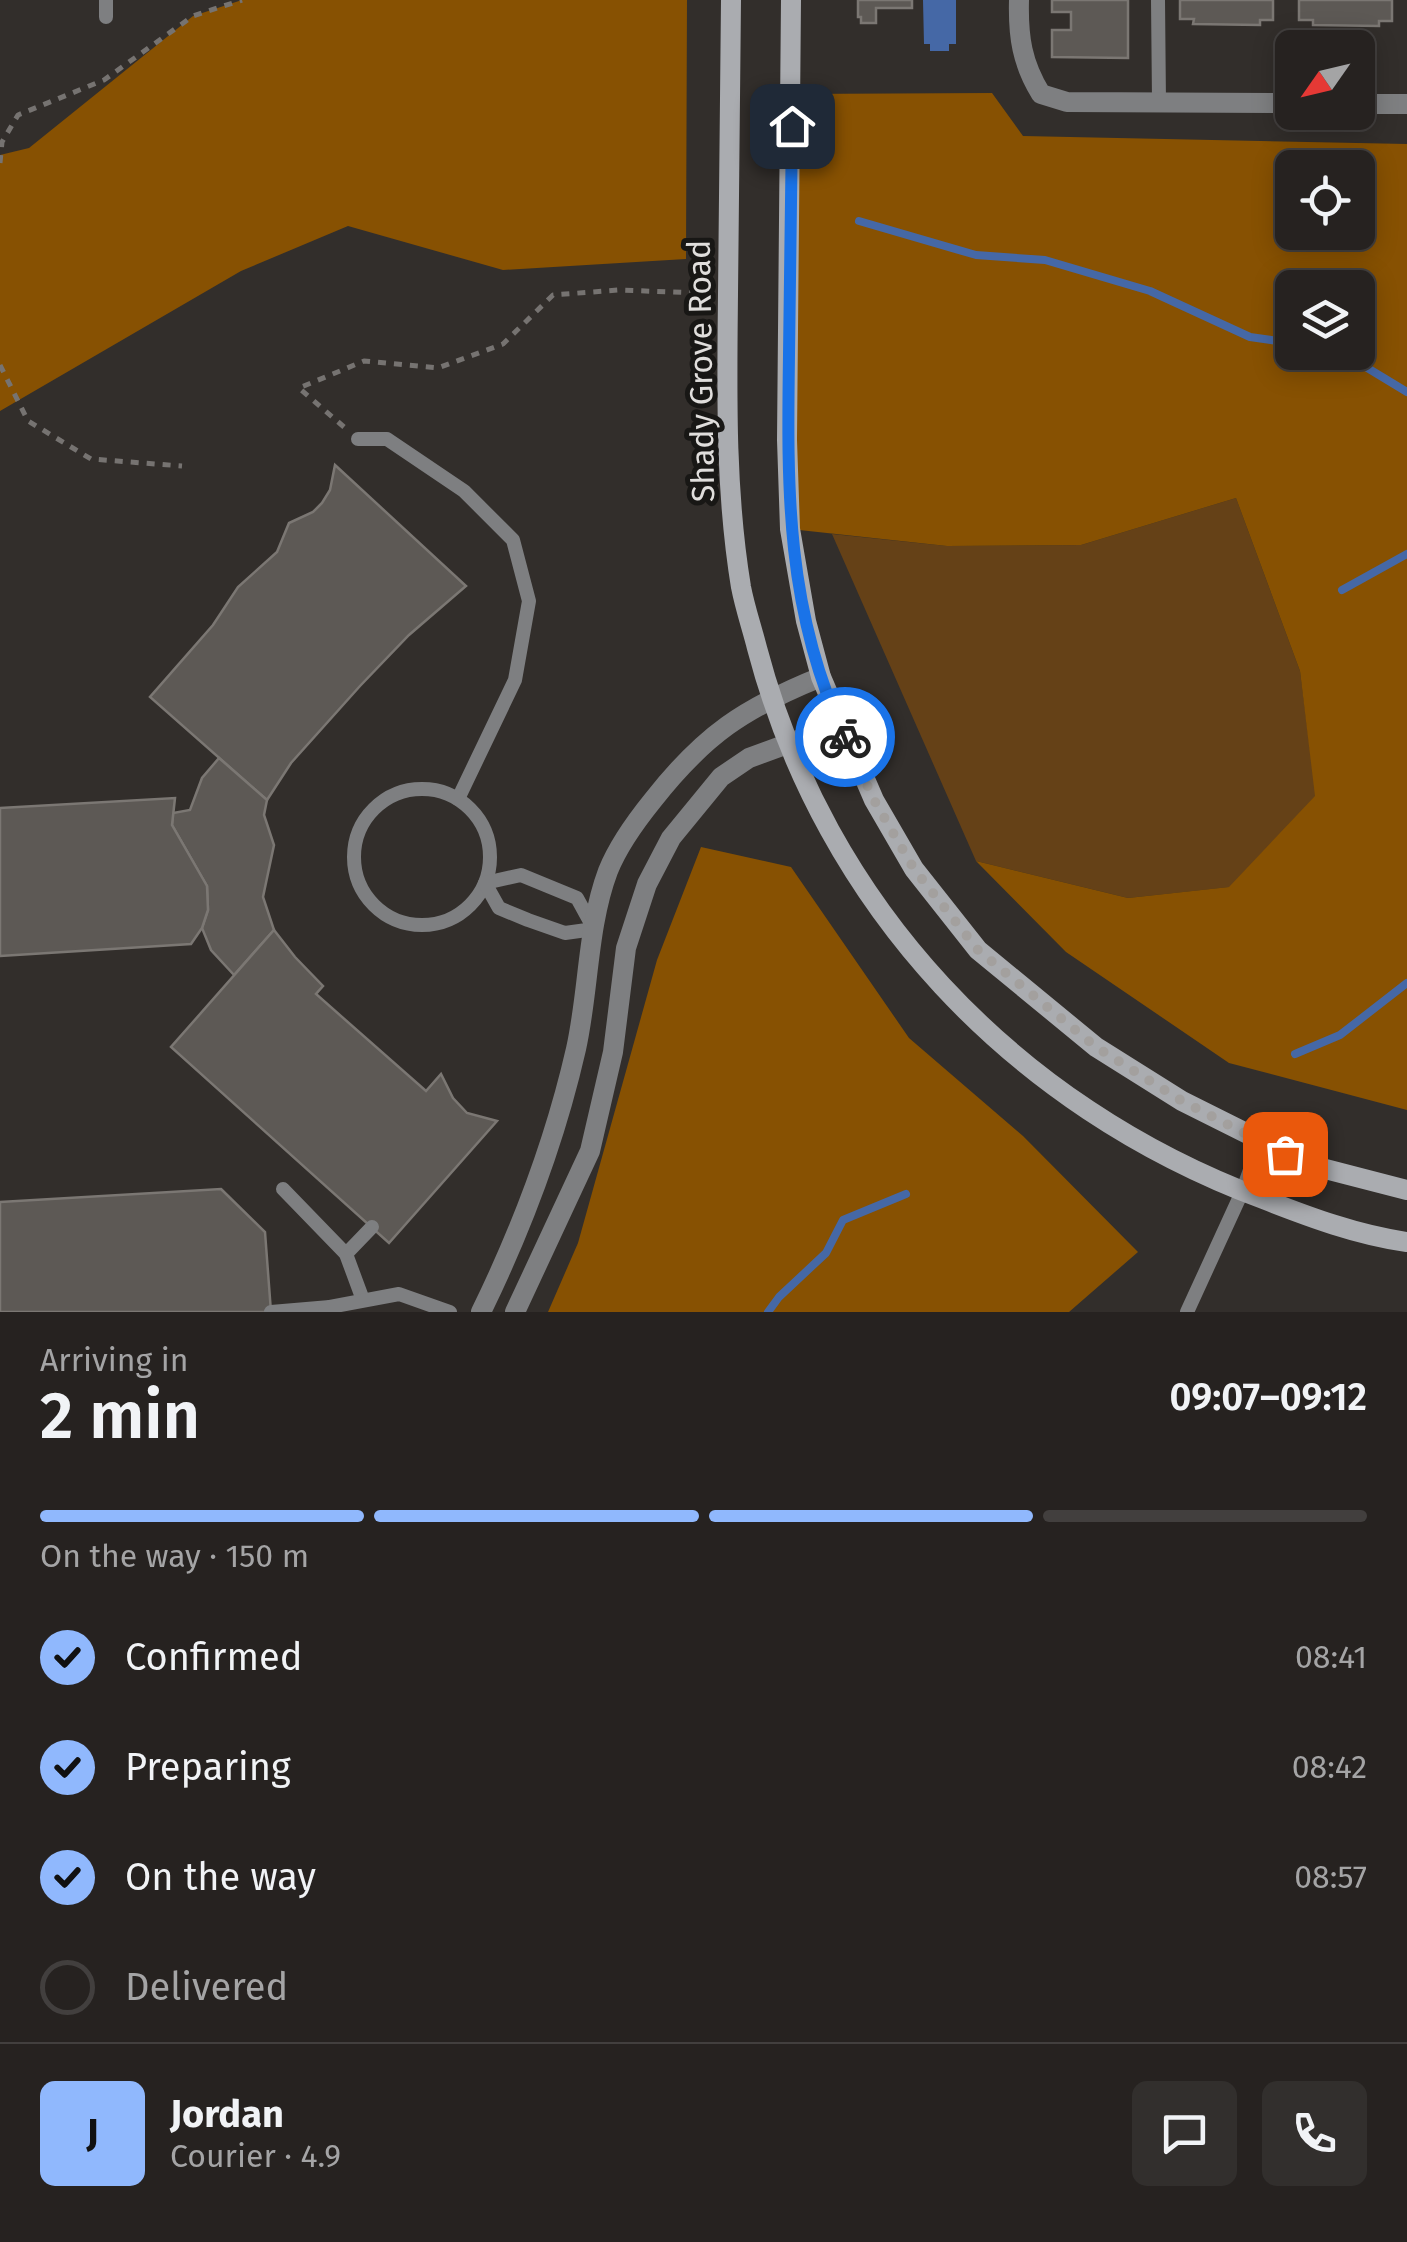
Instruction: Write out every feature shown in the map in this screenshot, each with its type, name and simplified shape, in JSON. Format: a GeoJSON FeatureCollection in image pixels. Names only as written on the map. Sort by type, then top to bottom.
{"type":"FeatureCollection","features":[{"type":"Feature","properties":{"kind":"main road","name":"Shady Grove Road"},"geometry":{"type":"LineString","coordinates":[[731,0],[726,448],[742,588],[770,698],[786,744],[824,825],[866,893],[933,978],[1017,1059],[1090,1114],[1206,1177],[1242,1192],[1314,1219],[1407,1242]]}},
{"type":"Feature","properties":{"kind":"main road"},"geometry":{"type":"LineString","coordinates":[[792,0],[787,440],[790,529],[806,622],[821,677],[874,800],[914,869],[978,950],[1096,1047],[1182,1101],[1310,1166],[1407,1190]]}},
{"type":"Feature","properties":{"kind":"street"},"geometry":{"type":"LineString","coordinates":[[1019,0],[1018,38],[1027,72],[1041,94],[1067,102],[1275,103]]}},
{"type":"Feature","properties":{"kind":"street"},"geometry":{"type":"LineString","coordinates":[[1375,104],[1407,104]]}},
{"type":"Feature","properties":{"kind":"street"},"geometry":{"type":"LineString","coordinates":[[480,1312],[502,1269],[554,1138],[577,1045],[594,930],[608,870],[639,817],[685,759],[728,724],[770,698],[821,677]]}},
{"type":"Feature","properties":{"kind":"street"},"geometry":{"type":"LineString","coordinates":[[515,1312],[590,1151],[614,1052],[630,938],[647,884],[671,838],[721,777],[749,758],[839,725]]}},
{"type":"Feature","properties":{"kind":"street"},"geometry":{"type":"LineString","coordinates":[[594,930],[630,938]]}},
{"type":"Feature","properties":{"kind":"lane"},"geometry":{"type":"LineString","coordinates":[[106,0],[106,17]]}},
{"type":"Feature","properties":{"kind":"lane"},"geometry":{"type":"LineString","coordinates":[[1158,0],[1158,102]]}},
{"type":"Feature","properties":{"kind":"lane"},"geometry":{"type":"LineString","coordinates":[[358,439],[388,439],[464,491],[513,540],[529,600],[515,680],[458,799]]}},
{"type":"Feature","properties":{"kind":"lane"},"geometry":{"type":"LineString","coordinates":[[412,789],[436,790],[458,799],[483,827],[489,845],[485,883],[472,903],[454,918],[419,925],[385,915],[368,899],[356,878],[355,843],[370,811],[389,796],[412,789]]}},
{"type":"Feature","properties":{"kind":"lane"},"geometry":{"type":"LineString","coordinates":[[520,875],[577,898],[594,930],[565,934],[499,908],[485,883],[520,875]]}},
{"type":"Feature","properties":{"kind":"lane"},"geometry":{"type":"LineString","coordinates":[[1187,1312],[1242,1192],[1260,1142]]}},
{"type":"Feature","properties":{"kind":"lane"},"geometry":{"type":"LineString","coordinates":[[284,1190],[346,1254],[363,1300]]}},
{"type":"Feature","properties":{"kind":"lane"},"geometry":{"type":"LineString","coordinates":[[346,1254],[372,1227]]}},
{"type":"Feature","properties":{"kind":"lane"},"geometry":{"type":"LineString","coordinates":[[271,1312],[328,1309],[399,1294],[450,1312]]}},
{"type":"Feature","properties":{"kind":"path"},"geometry":{"type":"LineString","coordinates":[[0,163],[2,142],[18,115],[104,80],[193,16],[242,0]]}},
{"type":"Feature","properties":{"kind":"path"},"geometry":{"type":"LineString","coordinates":[[358,439],[300,388],[364,361],[438,368],[503,344],[553,295],[618,290],[700,293]]}},
{"type":"Feature","properties":{"kind":"path"},"geometry":{"type":"LineString","coordinates":[[0,366],[28,421],[90,459],[182,466]]}},
{"type":"Feature","properties":{"kind":"shaded area"},"geometry":{"type":"Polygon","coordinates":[[[242,0],[687,0],[686,259],[503,270],[348,226],[241,271],[0,411],[0,155],[29,148],[193,16],[242,0]]]}},
{"type":"Feature","properties":{"kind":"shaded area"},"geometry":{"type":"Polygon","coordinates":[[[992,93],[1023,136],[1407,144],[1407,1110],[1229,1063],[1066,952],[976,861],[1128,898],[1229,887],[1315,796],[1300,671],[1236,498],[1081,545],[947,546],[790,529],[792,94],[992,93]]]}},
{"type":"Feature","properties":{"kind":"shaded area"},"geometry":{"type":"Polygon","coordinates":[[[1236,498],[1300,671],[1316,796],[1230,887],[1128,898],[976,861],[832,534],[947,546],[1081,545],[1236,498]]]}},
{"type":"Feature","properties":{"kind":"shaded area"},"geometry":{"type":"Polygon","coordinates":[[[701,847],[791,867],[909,1038],[1023,1136],[1138,1252],[1069,1312],[548,1312],[578,1243],[657,960],[701,847]]]}},
{"type":"Feature","properties":{"kind":"water"},"geometry":{"type":"Polygon","coordinates":[[[923,0],[956,0],[956,44],[949,44],[949,51],[930,51],[930,44],[924,44],[923,0]]]}},
{"type":"Feature","properties":{"kind":"building"},"geometry":{"type":"Polygon","coordinates":[[[858,0],[912,0],[912,8],[876,8],[876,23],[861,23],[858,0]]]}},
{"type":"Feature","properties":{"kind":"building"},"geometry":{"type":"Polygon","coordinates":[[[1052,0],[1128,0],[1128,58],[1052,57],[1052,30],[1071,30],[1071,12],[1052,12],[1052,0]]]}},
{"type":"Feature","properties":{"kind":"building"},"geometry":{"type":"Polygon","coordinates":[[[1180,0],[1273,0],[1273,20],[1260,20],[1260,25],[1193,24],[1194,19],[1180,19],[1180,0]]]}},
{"type":"Feature","properties":{"kind":"building"},"geometry":{"type":"Polygon","coordinates":[[[1299,0],[1392,0],[1392,21],[1379,21],[1379,26],[1313,25],[1313,20],[1299,20],[1299,0]]]}},
{"type":"Feature","properties":{"kind":"building"},"geometry":{"type":"Polygon","coordinates":[[[335,465],[466,586],[409,635],[360,686],[291,763],[267,800],[150,697],[213,625],[238,587],[277,552],[289,523],[313,512],[322,503],[330,490],[335,465]]]}},
{"type":"Feature","properties":{"kind":"building"},"geometry":{"type":"Polygon","coordinates":[[[219,758],[267,800],[264,815],[274,845],[263,897],[274,930],[234,975],[211,950],[202,928],[208,910],[207,886],[172,825],[173,813],[190,810],[202,778],[219,758]]]}},
{"type":"Feature","properties":{"kind":"building"},"geometry":{"type":"Polygon","coordinates":[[[175,798],[172,825],[207,886],[208,910],[191,944],[0,956],[0,808],[175,798]]]}},
{"type":"Feature","properties":{"kind":"building"},"geometry":{"type":"Polygon","coordinates":[[[274,930],[323,986],[316,994],[426,1091],[441,1074],[453,1098],[467,1113],[497,1121],[389,1243],[171,1047],[274,930]]]}},
{"type":"Feature","properties":{"kind":"building"},"geometry":{"type":"Polygon","coordinates":[[[221,1189],[265,1232],[271,1312],[0,1312],[0,1202],[221,1189]]]}},
{"type":"Feature","properties":{"kind":"waterway"},"geometry":{"type":"LineString","coordinates":[[859,221],[976,255],[1045,260],[1150,291],[1250,337],[1275,341]]}},
{"type":"Feature","properties":{"kind":"waterway"},"geometry":{"type":"LineString","coordinates":[[1371,370],[1407,392]]}},
{"type":"Feature","properties":{"kind":"waterway"},"geometry":{"type":"LineString","coordinates":[[1342,590],[1407,554]]}},
{"type":"Feature","properties":{"kind":"waterway"},"geometry":{"type":"LineString","coordinates":[[1295,1054],[1340,1035],[1407,983]]}},
{"type":"Feature","properties":{"kind":"waterway"},"geometry":{"type":"LineString","coordinates":[[768,1312],[826,1253],[843,1220],[906,1194]]}},
{"type":"Feature","properties":{"kind":"way so far"},"geometry":{"type":"LineString","coordinates":[[845,737],[874,800],[914,869],[978,950],[1096,1047],[1182,1101],[1285,1154]]}},
{"type":"Feature","properties":{"kind":"route"},"geometry":{"type":"LineString","coordinates":[[792,126],[787,440],[790,529],[806,622],[821,677],[845,737]]}}]}
